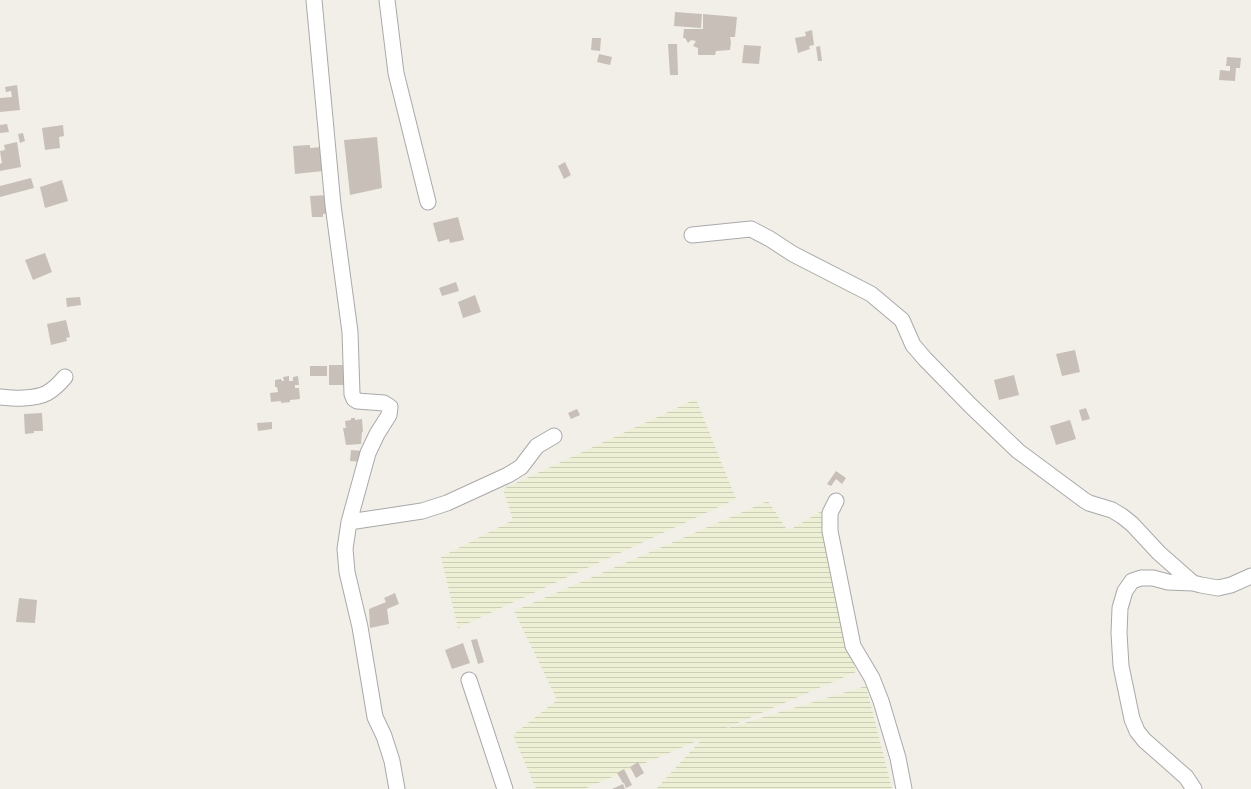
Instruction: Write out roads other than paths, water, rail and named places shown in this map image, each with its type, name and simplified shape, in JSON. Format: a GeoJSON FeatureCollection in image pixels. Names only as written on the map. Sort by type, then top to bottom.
{"type":"FeatureCollection","features":[{"type":"Feature","properties":{"kind":"street"},"geometry":{"type":"LineString","coordinates":[[314,0],[333,205],[350,332],[352,394],[357,401],[384,403],[390,407],[391,411],[377,434],[368,454],[349,522],[345,549],[347,572],[360,628],[375,717],[384,736],[392,761],[397,789]]}},
{"type":"Feature","properties":{"kind":"street"},"geometry":{"type":"LineString","coordinates":[[387,0],[396,73],[428,202]]}},
{"type":"Feature","properties":{"kind":"street"},"geometry":{"type":"LineString","coordinates":[[692,235],[751,229],[793,254],[871,294],[902,320],[913,345],[925,359],[1018,451],[1084,500],[1112,510],[1122,516],[1132,524],[1159,553],[1193,583]]}},
{"type":"Feature","properties":{"kind":"street"},"geometry":{"type":"LineString","coordinates":[[0,397],[37,397],[46,394],[56,387],[65,377]]}},
{"type":"Feature","properties":{"kind":"street"},"geometry":{"type":"LineString","coordinates":[[349,522],[422,511],[447,503],[508,475],[521,467],[537,446],[554,436]]}},
{"type":"Feature","properties":{"kind":"street"},"geometry":{"type":"LineString","coordinates":[[836,501],[830,513],[830,531],[853,646],[872,678],[881,701],[898,758],[904,789]]}},
{"type":"Feature","properties":{"kind":"street"},"geometry":{"type":"LineString","coordinates":[[1194,789],[1186,777],[1144,740],[1137,731],[1132,718],[1121,666],[1119,633],[1120,608],[1125,591],[1132,581],[1141,578],[1153,578],[1168,582],[1193,583],[1218,588],[1231,585],[1251,576]]}},
{"type":"Feature","properties":{"kind":"street"},"geometry":{"type":"LineString","coordinates":[[468,680],[505,789]]}}]}
